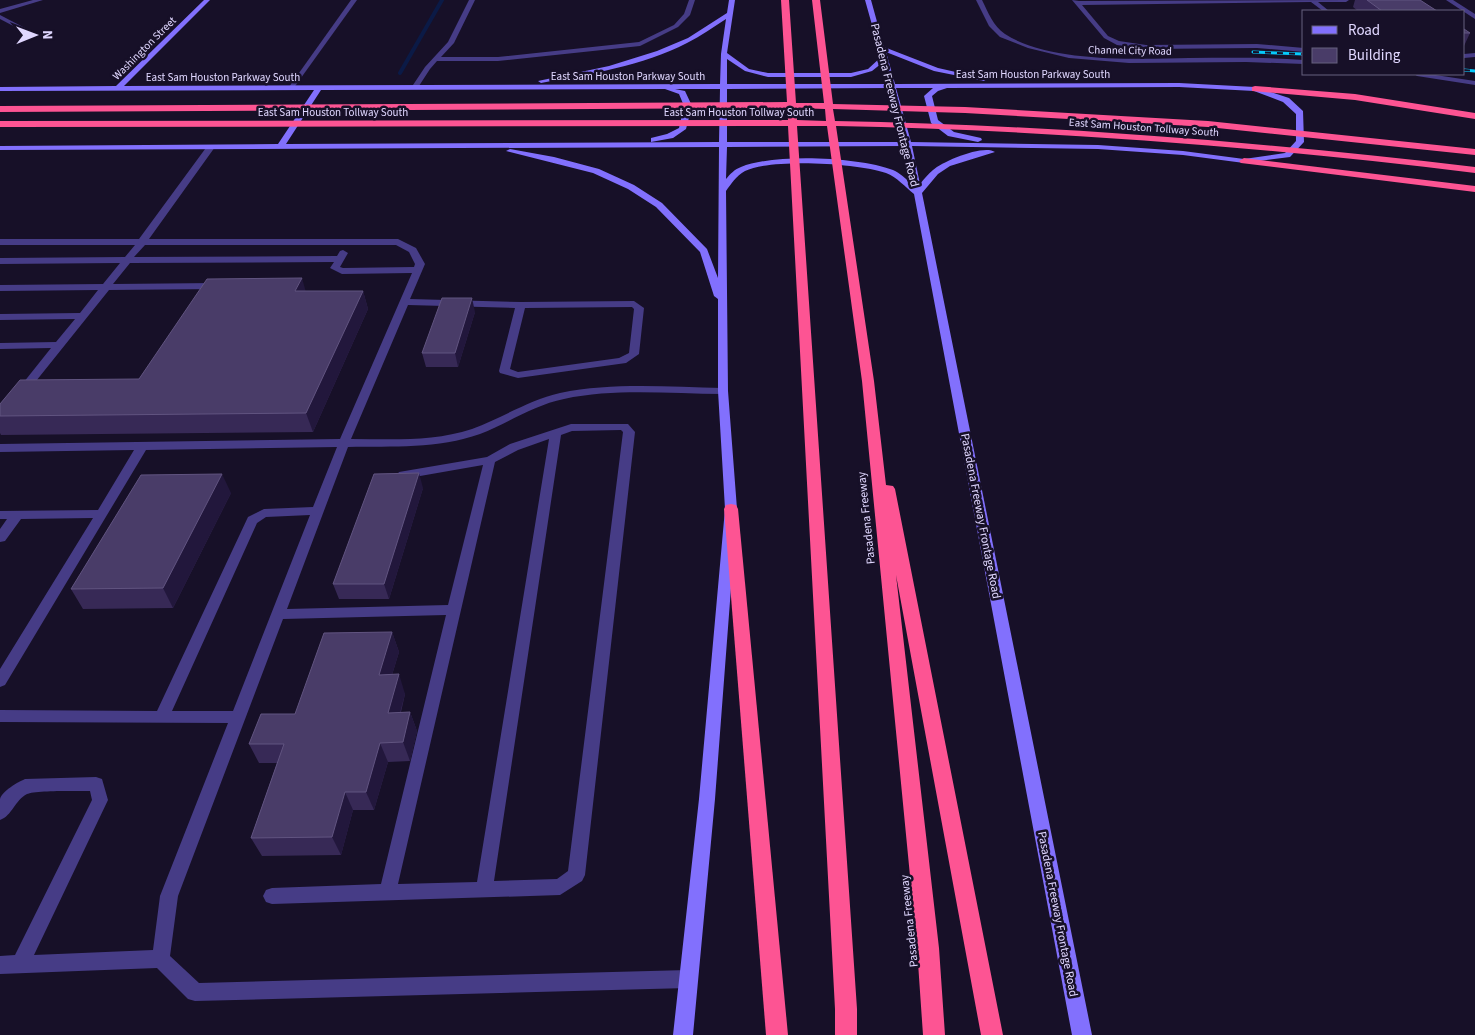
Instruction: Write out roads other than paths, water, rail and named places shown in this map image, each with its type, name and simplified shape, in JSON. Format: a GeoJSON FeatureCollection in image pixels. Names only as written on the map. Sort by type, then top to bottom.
{"type":"FeatureCollection","features":[{"type":"Feature","properties":{"kind":"highway"},"geometry":{"type":"LineString","coordinates":[[785,0],[846,1009],[846,1035]]}},
{"type":"Feature","properties":{"kind":"highway","name":"Pasadena Freeway"},"geometry":{"type":"LineString","coordinates":[[816,0],[837,176],[868,381],[928,948],[934,1035]]}},
{"type":"Feature","properties":{"kind":"highway"},"geometry":{"type":"LineString","coordinates":[[1256,89],[1354,97],[1475,116]]}},
{"type":"Feature","properties":{"kind":"highway","name":"East Sam Houston Tollway South"},"geometry":{"type":"LineString","coordinates":[[0,109],[789,106],[956,110],[1208,124],[1327,134],[1475,152]]}},
{"type":"Feature","properties":{"kind":"highway","name":"East Sam Houston Tollway South"},"geometry":{"type":"LineString","coordinates":[[0,124],[621,123],[968,128],[1232,144],[1475,170]]}},
{"type":"Feature","properties":{"kind":"highway"},"geometry":{"type":"LineString","coordinates":[[1244,161],[1475,189]]}},
{"type":"Feature","properties":{"kind":"highway"},"geometry":{"type":"LineString","coordinates":[[868,381],[992,1035]]}},
{"type":"Feature","properties":{"kind":"highway"},"geometry":{"type":"LineString","coordinates":[[730,509],[777,1035]]}},
{"type":"Feature","properties":{"kind":"main road","name":"Washington Street"},"geometry":{"type":"LineString","coordinates":[[117,89],[207,0]]}},
{"type":"Feature","properties":{"kind":"main road"},"geometry":{"type":"LineString","coordinates":[[683,1035],[707,799],[730,509],[723,391],[722,192],[724,54],[732,0]]}},
{"type":"Feature","properties":{"kind":"main road","name":"Pasadena Freeway Frontage Road"},"geometry":{"type":"LineString","coordinates":[[868,0],[908,144],[1082,1035]]}},
{"type":"Feature","properties":{"kind":"main road"},"geometry":{"type":"LineString","coordinates":[[498,87],[587,73],[644,58],[677,46],[729,14]]}},
{"type":"Feature","properties":{"kind":"main road"},"geometry":{"type":"LineString","coordinates":[[883,49],[936,70],[1022,84]]}},
{"type":"Feature","properties":{"kind":"main road"},"geometry":{"type":"LineString","coordinates":[[724,54],[747,70],[768,75],[851,75],[870,70],[884,58]]}},
{"type":"Feature","properties":{"kind":"main road","name":"East Sam Houston Parkway South"},"geometry":{"type":"LineString","coordinates":[[0,90],[1022,84],[1179,85],[1256,89],[1286,100],[1300,113],[1300,142],[1287,154],[1244,161]]}},
{"type":"Feature","properties":{"kind":"main road"},"geometry":{"type":"LineString","coordinates":[[967,85],[936,89],[928,96],[934,121],[951,134],[1000,146]]}},
{"type":"Feature","properties":{"kind":"main road"},"geometry":{"type":"LineString","coordinates":[[634,145],[670,136],[682,129],[688,106],[682,93],[658,87]]}},
{"type":"Feature","properties":{"kind":"main road"},"geometry":{"type":"LineString","coordinates":[[281,146],[319,88]]}},
{"type":"Feature","properties":{"kind":"main road"},"geometry":{"type":"LineString","coordinates":[[0,148],[908,144],[1098,147],[1183,153],[1244,161]]}},
{"type":"Feature","properties":{"kind":"main road"},"geometry":{"type":"LineString","coordinates":[[478,145],[554,159],[596,171],[631,187],[659,205],[704,251],[723,308]]}},
{"type":"Feature","properties":{"kind":"main road"},"geometry":{"type":"LineString","coordinates":[[722,192],[734,175],[746,167],[791,161],[882,169],[897,176],[918,194],[936,172],[956,160],[976,154],[1030,146]]}},
{"type":"Feature","properties":{"kind":"street"},"geometry":{"type":"LineString","coordinates":[[0,11],[40,0]]}},
{"type":"Feature","properties":{"kind":"street"},"geometry":{"type":"LineString","coordinates":[[291,88],[354,0]]}},
{"type":"Feature","properties":{"kind":"street"},"geometry":{"type":"LineString","coordinates":[[415,88],[426,68],[451,43],[472,0]]}},
{"type":"Feature","properties":{"kind":"street"},"geometry":{"type":"LineString","coordinates":[[435,59],[498,59],[640,44],[676,26],[686,15],[692,0]]}},
{"type":"Feature","properties":{"kind":"street","name":"Channel City Road"},"geometry":{"type":"LineString","coordinates":[[979,0],[991,24],[999,33],[1014,42],[1056,55],[1109,61],[1246,60],[1302,62]]}},
{"type":"Feature","properties":{"kind":"street"},"geometry":{"type":"LineString","coordinates":[[1312,0],[1325,10]]}},
{"type":"Feature","properties":{"kind":"street"},"geometry":{"type":"LineString","coordinates":[[1077,2],[1346,0]]}},
{"type":"Feature","properties":{"kind":"street"},"geometry":{"type":"LineString","coordinates":[[1449,0],[1475,16]]}},
{"type":"Feature","properties":{"kind":"street"},"geometry":{"type":"LineString","coordinates":[[1077,2],[1106,38],[1117,43],[1132,46],[1257,46],[1302,50]]}},
{"type":"Feature","properties":{"kind":"street"},"geometry":{"type":"LineString","coordinates":[[0,18],[23,29]]}},
{"type":"Feature","properties":{"kind":"street"},"geometry":{"type":"LineString","coordinates":[[1423,75],[1475,83]]}},
{"type":"Feature","properties":{"kind":"street"},"geometry":{"type":"LineString","coordinates":[[0,419],[142,242],[211,147]]}},
{"type":"Feature","properties":{"kind":"street"},"geometry":{"type":"LineString","coordinates":[[0,242],[398,242],[413,250],[420,264],[344,442],[169,896],[161,959]]}},
{"type":"Feature","properties":{"kind":"street"},"geometry":{"type":"LineString","coordinates":[[349,242],[335,268],[342,271],[417,270]]}},
{"type":"Feature","properties":{"kind":"street"},"geometry":{"type":"LineString","coordinates":[[0,261],[340,259]]}},
{"type":"Feature","properties":{"kind":"street"},"geometry":{"type":"LineString","coordinates":[[0,288],[229,286]]}},
{"type":"Feature","properties":{"kind":"street"},"geometry":{"type":"LineString","coordinates":[[404,302],[521,305],[634,304],[639,308],[634,354],[622,361],[518,375],[504,370],[521,305]]}},
{"type":"Feature","properties":{"kind":"street"},"geometry":{"type":"LineString","coordinates":[[0,317],[82,316]]}},
{"type":"Feature","properties":{"kind":"street"},"geometry":{"type":"LineString","coordinates":[[0,346],[60,345]]}},
{"type":"Feature","properties":{"kind":"street"},"geometry":{"type":"LineString","coordinates":[[0,448],[428,442],[475,431],[524,408],[570,394],[621,390],[723,391]]}},
{"type":"Feature","properties":{"kind":"street"},"geometry":{"type":"LineString","coordinates":[[272,896],[560,887],[576,875],[629,432],[624,426],[571,428],[514,447],[490,460],[403,475]]}},
{"type":"Feature","properties":{"kind":"street"},"geometry":{"type":"LineString","coordinates":[[484,890],[556,433]]}},
{"type":"Feature","properties":{"kind":"street"},"geometry":{"type":"LineString","coordinates":[[0,681],[143,445]]}},
{"type":"Feature","properties":{"kind":"street"},"geometry":{"type":"LineString","coordinates":[[388,892],[490,460]]}},
{"type":"Feature","properties":{"kind":"street"},"geometry":{"type":"LineString","coordinates":[[162,717],[252,520],[264,513],[317,511]]}},
{"type":"Feature","properties":{"kind":"street"},"geometry":{"type":"LineString","coordinates":[[0,515],[102,514]]}},
{"type":"Feature","properties":{"kind":"street"},"geometry":{"type":"LineString","coordinates":[[0,538],[17,515]]}},
{"type":"Feature","properties":{"kind":"street"},"geometry":{"type":"LineString","coordinates":[[278,614],[454,610]]}},
{"type":"Feature","properties":{"kind":"street"},"geometry":{"type":"LineString","coordinates":[[0,716],[238,717]]}},
{"type":"Feature","properties":{"kind":"street"},"geometry":{"type":"LineString","coordinates":[[0,813],[8,800],[25,786],[96,784],[100,800],[20,964]]}},
{"type":"Feature","properties":{"kind":"street"},"geometry":{"type":"LineString","coordinates":[[0,964],[161,959],[195,992],[688,979]]}},
{"type":"Feature","properties":{"kind":"waterway"},"geometry":{"type":"LineString","coordinates":[[400,73],[442,0]]}},
{"type":"Feature","properties":{"kind":"railway"},"geometry":{"type":"LineString","coordinates":[[1253,52],[1302,54]]}},
{"type":"Feature","properties":{"kind":"railway"},"geometry":{"type":"LineString","coordinates":[[1465,70],[1475,71]]}}]}
